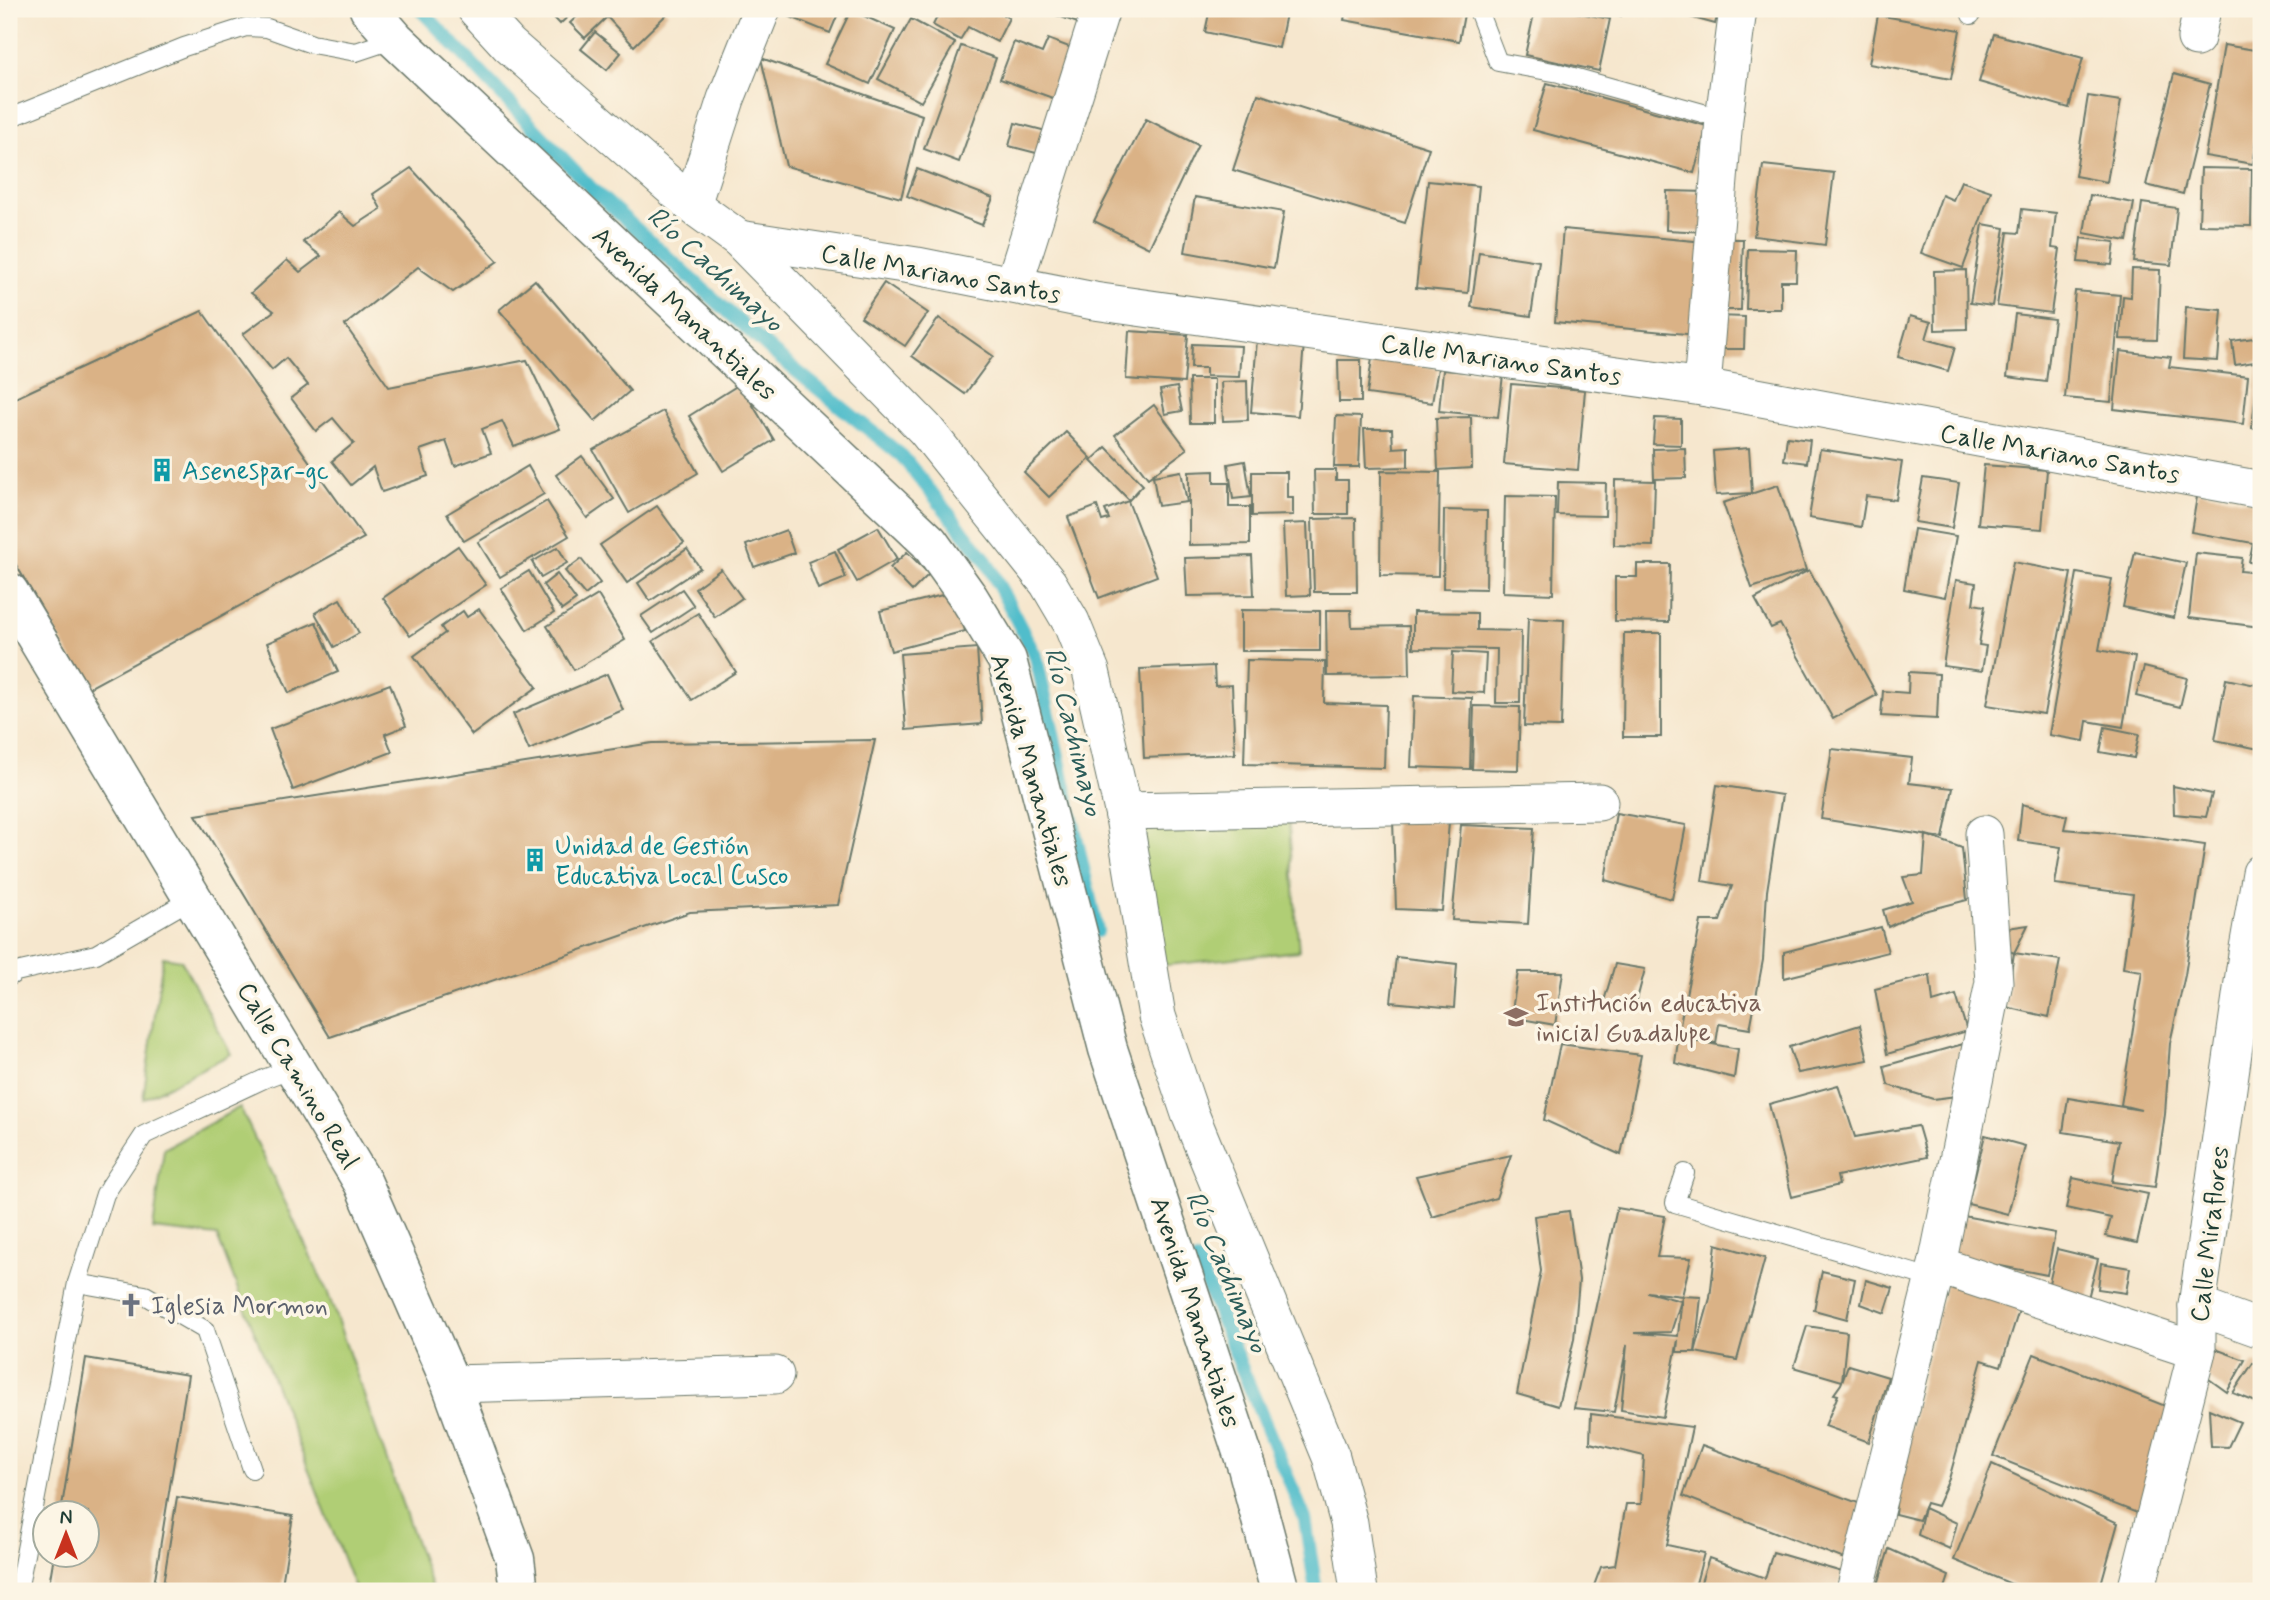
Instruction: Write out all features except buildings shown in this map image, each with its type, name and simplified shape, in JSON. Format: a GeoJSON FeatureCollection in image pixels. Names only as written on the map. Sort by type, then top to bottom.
{"type":"FeatureCollection","features":[{"type":"Feature","properties":{"kind":"main road","name":"Avenida Manantiales"},"geometry":{"type":"LineString","coordinates":[[369,9],[395,39],[929,542],[969,598],[1007,660],[1108,1049],[1247,1467],[1280,1591]]}},
{"type":"Feature","properties":{"kind":"main road","name":"Calle Camino Real"},"geometry":{"type":"LineString","coordinates":[[14,613],[193,898],[363,1183],[451,1384],[515,1559],[519,1591]]}},
{"type":"Feature","properties":{"kind":"street"},"geometry":{"type":"LineString","coordinates":[[476,9],[509,45],[692,205],[739,239],[925,429],[1048,583],[1071,622],[1091,671],[1123,811],[1157,1016],[1189,1114],[1331,1457],[1349,1523],[1359,1591]]}},
{"type":"Feature","properties":{"kind":"street"},"geometry":{"type":"LineString","coordinates":[[692,205],[726,99],[762,9]]}},
{"type":"Feature","properties":{"kind":"street"},"geometry":{"type":"LineString","coordinates":[[1014,284],[1101,9]]}},
{"type":"Feature","properties":{"kind":"street"},"geometry":{"type":"LineString","coordinates":[[1703,387],[1724,119],[1738,9]]}},
{"type":"Feature","properties":{"kind":"street","name":"Calle Mariano Santos"},"geometry":{"type":"LineString","coordinates":[[739,239],[916,266],[1094,301],[1703,387],[2261,491]]}},
{"type":"Feature","properties":{"kind":"street"},"geometry":{"type":"LineString","coordinates":[[1123,811],[1599,802]]}},
{"type":"Feature","properties":{"kind":"street"},"geometry":{"type":"LineString","coordinates":[[1855,1591],[1936,1272],[1994,982],[1984,834]]}},
{"type":"Feature","properties":{"kind":"street","name":"Calle Miraflores"},"geometry":{"type":"LineString","coordinates":[[2136,1591],[2197,1352],[2197,1306],[2254,955],[2261,873]]}},
{"type":"Feature","properties":{"kind":"street"},"geometry":{"type":"LineString","coordinates":[[1936,1272],[2197,1352]]}},
{"type":"Feature","properties":{"kind":"street"},"geometry":{"type":"LineString","coordinates":[[2197,1306],[2261,1329]]}},
{"type":"Feature","properties":{"kind":"street"},"geometry":{"type":"LineString","coordinates":[[451,1384],[775,1375]]}},
{"type":"Feature","properties":{"kind":"lane"},"geometry":{"type":"LineString","coordinates":[[1479,9],[1498,62],[1559,72],[1724,119]]}},
{"type":"Feature","properties":{"kind":"lane"},"geometry":{"type":"LineString","coordinates":[[9,118],[184,47],[246,27],[267,28],[312,44],[356,52],[395,39]]}},
{"type":"Feature","properties":{"kind":"lane"},"geometry":{"type":"LineString","coordinates":[[9,977],[16,972],[96,954],[193,898]]}},
{"type":"Feature","properties":{"kind":"lane"},"geometry":{"type":"LineString","coordinates":[[18,1591],[77,1283],[105,1194],[144,1135],[295,1067]]}},
{"type":"Feature","properties":{"kind":"lane"},"geometry":{"type":"LineString","coordinates":[[1685,1173],[1675,1203],[1936,1272]]}},
{"type":"Feature","properties":{"kind":"lane"},"geometry":{"type":"LineString","coordinates":[[77,1283],[145,1295],[205,1331],[252,1469]]}},
{"type":"Feature","properties":{"kind":"green space"},"geometry":{"type":"Polygon","coordinates":[[[1288,814],[1299,951],[1149,967],[1131,816],[1288,814]]]}},
{"type":"Feature","properties":{"kind":"green space"},"geometry":{"type":"Polygon","coordinates":[[[163,957],[181,960],[231,1054],[143,1099],[163,957]]]}},
{"type":"Feature","properties":{"kind":"green space"},"geometry":{"type":"Polygon","coordinates":[[[240,1107],[327,1291],[433,1591],[356,1591],[217,1236],[153,1229],[164,1149],[240,1107]]]}},
{"type":"Feature","properties":{"kind":"waterway","name":"Río Cachimayo"},"geometry":{"type":"LineString","coordinates":[[420,9],[594,191],[774,353],[902,456],[985,559],[1036,657],[1097,931]]}},
{"type":"Feature","properties":{"kind":"waterway","name":"Río Cachimayo"},"geometry":{"type":"LineString","coordinates":[[1197,1261],[1305,1519],[1316,1591]]}},
{"type":"Feature","properties":{"kind":"place","name":"Asenespar-gc"},"geometry":{"type":"Point","coordinates":[162,470]}},
{"type":"Feature","properties":{"kind":"place","name":"Unidad de Gestión Educativa Local Cusco"},"geometry":{"type":"Point","coordinates":[535,860]}},
{"type":"Feature","properties":{"kind":"place","name":"Institución educativa inicial Guadalupe"},"geometry":{"type":"Point","coordinates":[1516,1017]}},
{"type":"Feature","properties":{"kind":"place","name":"Iglesia Mormon"},"geometry":{"type":"Point","coordinates":[131,1305]}}]}
